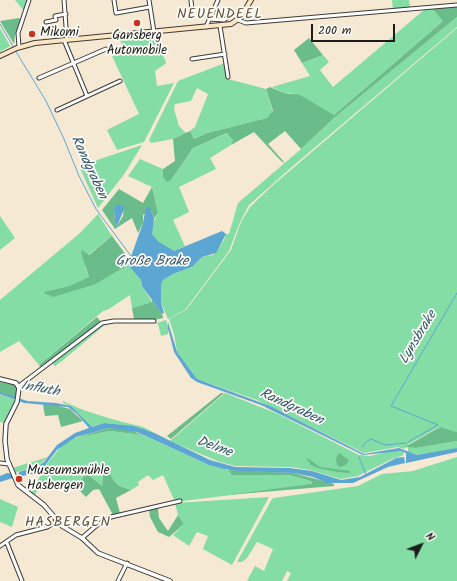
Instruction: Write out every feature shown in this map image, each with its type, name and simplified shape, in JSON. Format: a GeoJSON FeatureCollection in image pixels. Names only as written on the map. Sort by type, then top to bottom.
{"type":"FeatureCollection","features":[{"type":"Feature","properties":{"kind":"main road"},"geometry":{"type":"LineString","coordinates":[[0,56],[16,48],[35,43],[231,24],[238,20],[251,0]]}},
{"type":"Feature","properties":{"kind":"street"},"geometry":{"type":"LineString","coordinates":[[16,48],[18,33],[29,0]]}},
{"type":"Feature","properties":{"kind":"street"},"geometry":{"type":"LineString","coordinates":[[64,0],[66,14],[66,40],[87,96]]}},
{"type":"Feature","properties":{"kind":"street"},"geometry":{"type":"LineString","coordinates":[[114,0],[116,12],[150,7]]}},
{"type":"Feature","properties":{"kind":"street"},"geometry":{"type":"LineString","coordinates":[[148,0],[154,32]]}},
{"type":"Feature","properties":{"kind":"street"},"geometry":{"type":"LineString","coordinates":[[191,0],[192,10]]}},
{"type":"Feature","properties":{"kind":"street"},"geometry":{"type":"LineString","coordinates":[[206,27],[218,0]]}},
{"type":"Feature","properties":{"kind":"street"},"geometry":{"type":"LineString","coordinates":[[238,20],[246,23],[457,5]]}},
{"type":"Feature","properties":{"kind":"street"},"geometry":{"type":"LineString","coordinates":[[46,22],[56,20],[55,16],[66,14]]}},
{"type":"Feature","properties":{"kind":"street"},"geometry":{"type":"LineString","coordinates":[[209,19],[224,20],[231,15]]}},
{"type":"Feature","properties":{"kind":"street"},"geometry":{"type":"LineString","coordinates":[[220,26],[228,77]]}},
{"type":"Feature","properties":{"kind":"street"},"geometry":{"type":"LineString","coordinates":[[39,78],[106,49]]}},
{"type":"Feature","properties":{"kind":"street"},"geometry":{"type":"LineString","coordinates":[[192,59],[225,54]]}},
{"type":"Feature","properties":{"kind":"street"},"geometry":{"type":"LineString","coordinates":[[57,110],[120,81]]}},
{"type":"Feature","properties":{"kind":"street"},"geometry":{"type":"LineString","coordinates":[[154,321],[114,320],[102,323],[19,386],[17,402],[6,424],[5,441],[9,464],[15,479],[24,491],[44,505],[57,521],[82,538],[98,553],[170,581]]}},
{"type":"Feature","properties":{"kind":"street"},"geometry":{"type":"LineString","coordinates":[[0,379],[19,386]]}},
{"type":"Feature","properties":{"kind":"street"},"geometry":{"type":"LineString","coordinates":[[0,463],[9,464]]}},
{"type":"Feature","properties":{"kind":"street"},"geometry":{"type":"LineString","coordinates":[[82,538],[97,525],[111,517],[180,501]]}},
{"type":"Feature","properties":{"kind":"street"},"geometry":{"type":"LineString","coordinates":[[0,546],[7,543],[16,535],[47,527],[57,521]]}},
{"type":"Feature","properties":{"kind":"street"},"geometry":{"type":"LineString","coordinates":[[7,543],[22,581]]}},
{"type":"Feature","properties":{"kind":"street"},"geometry":{"type":"LineString","coordinates":[[118,581],[127,563]]}},
{"type":"Feature","properties":{"kind":"green space"},"geometry":{"type":"Polygon","coordinates":[[[15,0],[28,0],[24,11],[15,0]]]}},
{"type":"Feature","properties":{"kind":"green space"},"geometry":{"type":"Polygon","coordinates":[[[392,0],[409,0],[410,8],[393,10],[392,0]]]}},
{"type":"Feature","properties":{"kind":"green space"},"geometry":{"type":"Polygon","coordinates":[[[457,6],[457,17],[335,117],[301,149],[285,131],[268,144],[285,163],[281,161],[254,132],[231,145],[233,140],[227,133],[193,148],[171,180],[167,182],[163,177],[163,169],[175,161],[173,139],[190,131],[194,139],[207,133],[267,118],[273,111],[266,89],[270,87],[284,93],[300,95],[334,115],[443,21],[433,9],[457,6]]]}},
{"type":"Feature","properties":{"kind":"green space"},"geometry":{"type":"Polygon","coordinates":[[[433,9],[444,20],[334,115],[291,93],[284,93],[272,87],[310,76],[302,63],[323,55],[329,62],[320,70],[333,87],[424,10],[433,9]]]}},
{"type":"Feature","properties":{"kind":"green space"},"geometry":{"type":"Polygon","coordinates":[[[457,17],[457,27],[249,205],[240,222],[229,251],[185,310],[168,319],[161,303],[161,285],[163,280],[173,274],[192,267],[202,257],[213,255],[224,240],[226,234],[229,234],[238,203],[301,149],[335,117],[457,17]]]}},
{"type":"Feature","properties":{"kind":"green space"},"geometry":{"type":"Polygon","coordinates":[[[19,18],[21,20],[15,35],[14,44],[0,21],[19,18]]]}},
{"type":"Feature","properties":{"kind":"green space"},"geometry":{"type":"Polygon","coordinates":[[[0,28],[10,46],[0,52],[0,28]]]}},
{"type":"Feature","properties":{"kind":"green space"},"geometry":{"type":"Polygon","coordinates":[[[457,28],[457,432],[439,427],[409,444],[404,449],[398,447],[364,453],[257,400],[197,379],[177,352],[174,334],[169,319],[186,310],[231,250],[241,222],[250,207],[272,186],[457,28]]]}},
{"type":"Feature","properties":{"kind":"green space"},"geometry":{"type":"Polygon","coordinates":[[[154,36],[166,62],[155,71],[157,86],[174,83],[144,142],[117,150],[107,130],[139,114],[112,56],[125,52],[120,40],[154,36]]]}},
{"type":"Feature","properties":{"kind":"green space"},"geometry":{"type":"Polygon","coordinates":[[[309,38],[323,55],[302,63],[294,50],[309,38]]]}},
{"type":"Feature","properties":{"kind":"green space"},"geometry":{"type":"Polygon","coordinates":[[[225,63],[228,79],[266,89],[273,113],[267,118],[207,133],[194,139],[190,131],[195,127],[208,94],[197,88],[191,101],[175,104],[174,109],[179,126],[186,133],[173,139],[151,143],[149,140],[178,81],[225,63]]]}},
{"type":"Feature","properties":{"kind":"green space"},"geometry":{"type":"Polygon","coordinates":[[[228,133],[233,140],[231,145],[210,158],[216,169],[179,187],[189,212],[173,220],[185,246],[174,251],[168,249],[152,234],[152,226],[158,213],[152,187],[128,176],[140,159],[163,169],[163,177],[171,180],[193,148],[228,133]]]}},
{"type":"Feature","properties":{"kind":"green space"},"geometry":{"type":"Polygon","coordinates":[[[142,145],[125,173],[98,208],[79,166],[142,145]]]}},
{"type":"Feature","properties":{"kind":"green space"},"geometry":{"type":"Polygon","coordinates":[[[152,187],[158,213],[154,219],[151,210],[143,215],[143,223],[138,233],[132,218],[115,229],[102,210],[119,189],[143,203],[152,187]],[[124,206],[114,209],[115,223],[117,226],[123,216],[124,206]]]}},
{"type":"Feature","properties":{"kind":"green space"},"geometry":{"type":"Polygon","coordinates":[[[98,214],[112,236],[88,255],[85,267],[89,277],[96,284],[128,265],[141,280],[142,286],[152,302],[132,308],[130,295],[109,309],[103,311],[39,365],[19,341],[0,352],[0,300],[80,233],[98,214]]]}},
{"type":"Feature","properties":{"kind":"green space"},"geometry":{"type":"Polygon","coordinates":[[[0,216],[15,238],[0,250],[0,216]]]}},
{"type":"Feature","properties":{"kind":"green space"},"geometry":{"type":"Polygon","coordinates":[[[112,236],[129,259],[128,265],[96,284],[53,297],[44,293],[70,286],[89,277],[81,253],[82,250],[89,255],[112,236]]]}},
{"type":"Feature","properties":{"kind":"green space"},"geometry":{"type":"Polygon","coordinates":[[[152,300],[162,314],[163,318],[154,320],[134,319],[132,308],[152,302],[152,300]]]}},
{"type":"Feature","properties":{"kind":"green space"},"geometry":{"type":"Polygon","coordinates":[[[97,317],[101,322],[41,368],[39,365],[97,317]]]}},
{"type":"Feature","properties":{"kind":"green space"},"geometry":{"type":"Polygon","coordinates":[[[166,320],[169,328],[168,334],[161,336],[158,324],[154,324],[166,320]]]}},
{"type":"Feature","properties":{"kind":"green space"},"geometry":{"type":"Polygon","coordinates":[[[102,324],[106,324],[62,361],[55,366],[52,363],[95,328],[102,324]]]}},
{"type":"Feature","properties":{"kind":"green space"},"geometry":{"type":"Polygon","coordinates":[[[0,382],[15,385],[18,389],[16,398],[0,392],[0,382]]]}},
{"type":"Feature","properties":{"kind":"green space"},"geometry":{"type":"Polygon","coordinates":[[[221,393],[224,393],[171,439],[167,436],[221,393]]]}},
{"type":"Feature","properties":{"kind":"green space"},"geometry":{"type":"Polygon","coordinates":[[[225,393],[278,414],[359,455],[370,456],[394,450],[403,452],[404,455],[392,459],[358,476],[341,479],[310,470],[290,467],[235,466],[220,462],[134,426],[104,423],[92,427],[71,406],[63,403],[63,401],[83,410],[143,427],[170,441],[225,393]]]}},
{"type":"Feature","properties":{"kind":"green space"},"geometry":{"type":"Polygon","coordinates":[[[0,394],[15,400],[5,423],[0,422],[0,394]]]}},
{"type":"Feature","properties":{"kind":"green space"},"geometry":{"type":"Polygon","coordinates":[[[43,405],[55,405],[70,409],[83,421],[61,427],[58,415],[45,416],[43,405]]]}},
{"type":"Feature","properties":{"kind":"green space"},"geometry":{"type":"Polygon","coordinates":[[[440,427],[457,432],[457,441],[416,448],[405,447],[440,427]]]}},
{"type":"Feature","properties":{"kind":"green space"},"geometry":{"type":"Polygon","coordinates":[[[109,428],[128,429],[143,435],[110,431],[74,438],[109,428]]]}},
{"type":"Feature","properties":{"kind":"green space"},"geometry":{"type":"Polygon","coordinates":[[[110,431],[143,435],[209,465],[228,470],[232,475],[289,475],[311,481],[312,485],[175,502],[163,475],[153,480],[148,475],[138,482],[139,485],[131,490],[119,486],[104,467],[102,486],[86,473],[72,491],[63,484],[61,486],[50,478],[34,495],[31,493],[42,473],[40,472],[61,447],[74,438],[110,431]]]}},
{"type":"Feature","properties":{"kind":"green space"},"geometry":{"type":"Polygon","coordinates":[[[457,441],[457,448],[447,451],[417,455],[408,452],[408,447],[416,448],[457,441]]]}},
{"type":"Feature","properties":{"kind":"green space"},"geometry":{"type":"Polygon","coordinates":[[[339,453],[349,460],[346,465],[340,467],[337,465],[336,458],[339,453]]]}},
{"type":"Feature","properties":{"kind":"green space"},"geometry":{"type":"Polygon","coordinates":[[[48,457],[38,466],[14,473],[12,468],[48,457]]]}},
{"type":"Feature","properties":{"kind":"green space"},"geometry":{"type":"Polygon","coordinates":[[[306,457],[320,467],[350,471],[350,473],[317,468],[311,465],[306,457]]]}},
{"type":"Feature","properties":{"kind":"green space"},"geometry":{"type":"Polygon","coordinates":[[[457,457],[457,581],[287,581],[291,573],[287,571],[282,581],[247,581],[255,566],[264,571],[273,549],[257,542],[247,558],[242,562],[237,562],[272,499],[358,486],[382,474],[413,471],[457,457]]]}},
{"type":"Feature","properties":{"kind":"green space"},"geometry":{"type":"Polygon","coordinates":[[[104,467],[106,467],[114,481],[119,486],[131,490],[116,498],[120,513],[113,515],[99,489],[93,490],[86,497],[76,487],[86,473],[102,486],[104,467]]]}},
{"type":"Feature","properties":{"kind":"green space"},"geometry":{"type":"Polygon","coordinates":[[[228,470],[294,473],[334,484],[334,486],[227,495],[312,484],[311,481],[289,475],[232,475],[228,470]]]}},
{"type":"Feature","properties":{"kind":"green space"},"geometry":{"type":"Polygon","coordinates":[[[269,497],[232,565],[203,549],[208,536],[197,532],[189,546],[173,535],[184,524],[178,515],[175,503],[269,497]]]}},
{"type":"Feature","properties":{"kind":"green space"},"geometry":{"type":"Polygon","coordinates":[[[0,499],[18,507],[12,527],[0,522],[0,499]]]}},
{"type":"Feature","properties":{"kind":"green space"},"geometry":{"type":"Polygon","coordinates":[[[158,508],[159,518],[168,531],[178,515],[184,524],[169,537],[158,532],[150,517],[149,510],[158,508]]]}},
{"type":"Feature","properties":{"kind":"water"},"geometry":{"type":"Polygon","coordinates":[[[118,204],[125,207],[117,226],[115,223],[114,209],[118,204]]]}},
{"type":"Feature","properties":{"kind":"water","name":"Große Brake"},"geometry":{"type":"Polygon","coordinates":[[[146,207],[149,207],[151,210],[154,219],[152,234],[159,242],[174,251],[222,231],[226,234],[216,253],[202,257],[192,267],[173,274],[163,280],[161,285],[161,303],[164,313],[162,314],[142,286],[141,280],[128,265],[143,223],[146,207]]]}},
{"type":"Feature","properties":{"kind":"water"},"geometry":{"type":"Polygon","coordinates":[[[168,322],[177,352],[197,379],[270,406],[364,454],[399,448],[417,455],[457,448],[457,452],[406,463],[406,453],[400,451],[363,455],[261,405],[197,382],[191,378],[174,352],[168,322]]]}},
{"type":"Feature","properties":{"kind":"water"},"geometry":{"type":"Polygon","coordinates":[[[0,392],[27,401],[56,403],[71,406],[92,427],[104,423],[134,426],[154,433],[210,460],[235,467],[289,468],[312,471],[341,480],[360,477],[396,458],[404,457],[405,463],[388,467],[353,483],[327,483],[313,477],[294,473],[237,471],[224,469],[209,465],[137,432],[109,428],[76,437],[57,450],[40,472],[18,477],[19,472],[38,466],[44,462],[57,445],[75,433],[89,428],[77,414],[68,407],[24,403],[0,394],[0,392]]]}},
{"type":"Feature","properties":{"kind":"water"},"geometry":{"type":"Polygon","coordinates":[[[7,473],[15,474],[16,477],[0,482],[0,476],[7,473]]]}},
{"type":"Feature","properties":{"kind":"waterway","name":"Randgraben"},"geometry":{"type":"LineString","coordinates":[[0,24],[14,48]]}},
{"type":"Feature","properties":{"kind":"waterway","name":"Randgraben"},"geometry":{"type":"LineString","coordinates":[[15,50],[46,101],[79,176],[96,209],[131,256]]}},
{"type":"Feature","properties":{"kind":"waterway","name":"Lynsbrake"},"geometry":{"type":"LineString","coordinates":[[408,442],[438,425],[391,406],[457,293]]}},
{"type":"Feature","properties":{"kind":"waterway"},"geometry":{"type":"LineString","coordinates":[[362,447],[371,439],[385,445],[406,443]]}},
{"type":"Feature","properties":{"kind":"waterway"},"geometry":{"type":"LineString","coordinates":[[359,457],[366,475]]}},
{"type":"Feature","properties":{"kind":"place","name":"Gansberg Automobile"},"geometry":{"type":"Point","coordinates":[137,23]}},
{"type":"Feature","properties":{"kind":"place","name":"Mikomi"},"geometry":{"type":"Point","coordinates":[32,34]}},
{"type":"Feature","properties":{"kind":"place","name":"Museumsmühle Hasbergen"},"geometry":{"type":"Point","coordinates":[19,479]}},
{"type":"Feature","properties":{"kind":"district","name":"NEUENDEEL"},"geometry":{"type":"Point","coordinates":[220,16]}},
{"type":"Feature","properties":{"kind":"district","name":"HASBERGEN"},"geometry":{"type":"Point","coordinates":[68,524]}},
{"type":"Feature","properties":{"kind":"water label","name":"Influth"},"geometry":{"type":"Point","coordinates":[40,390]}},
{"type":"Feature","properties":{"kind":"water label","name":"Delme"},"geometry":{"type":"Point","coordinates":[214,448]}}]}
